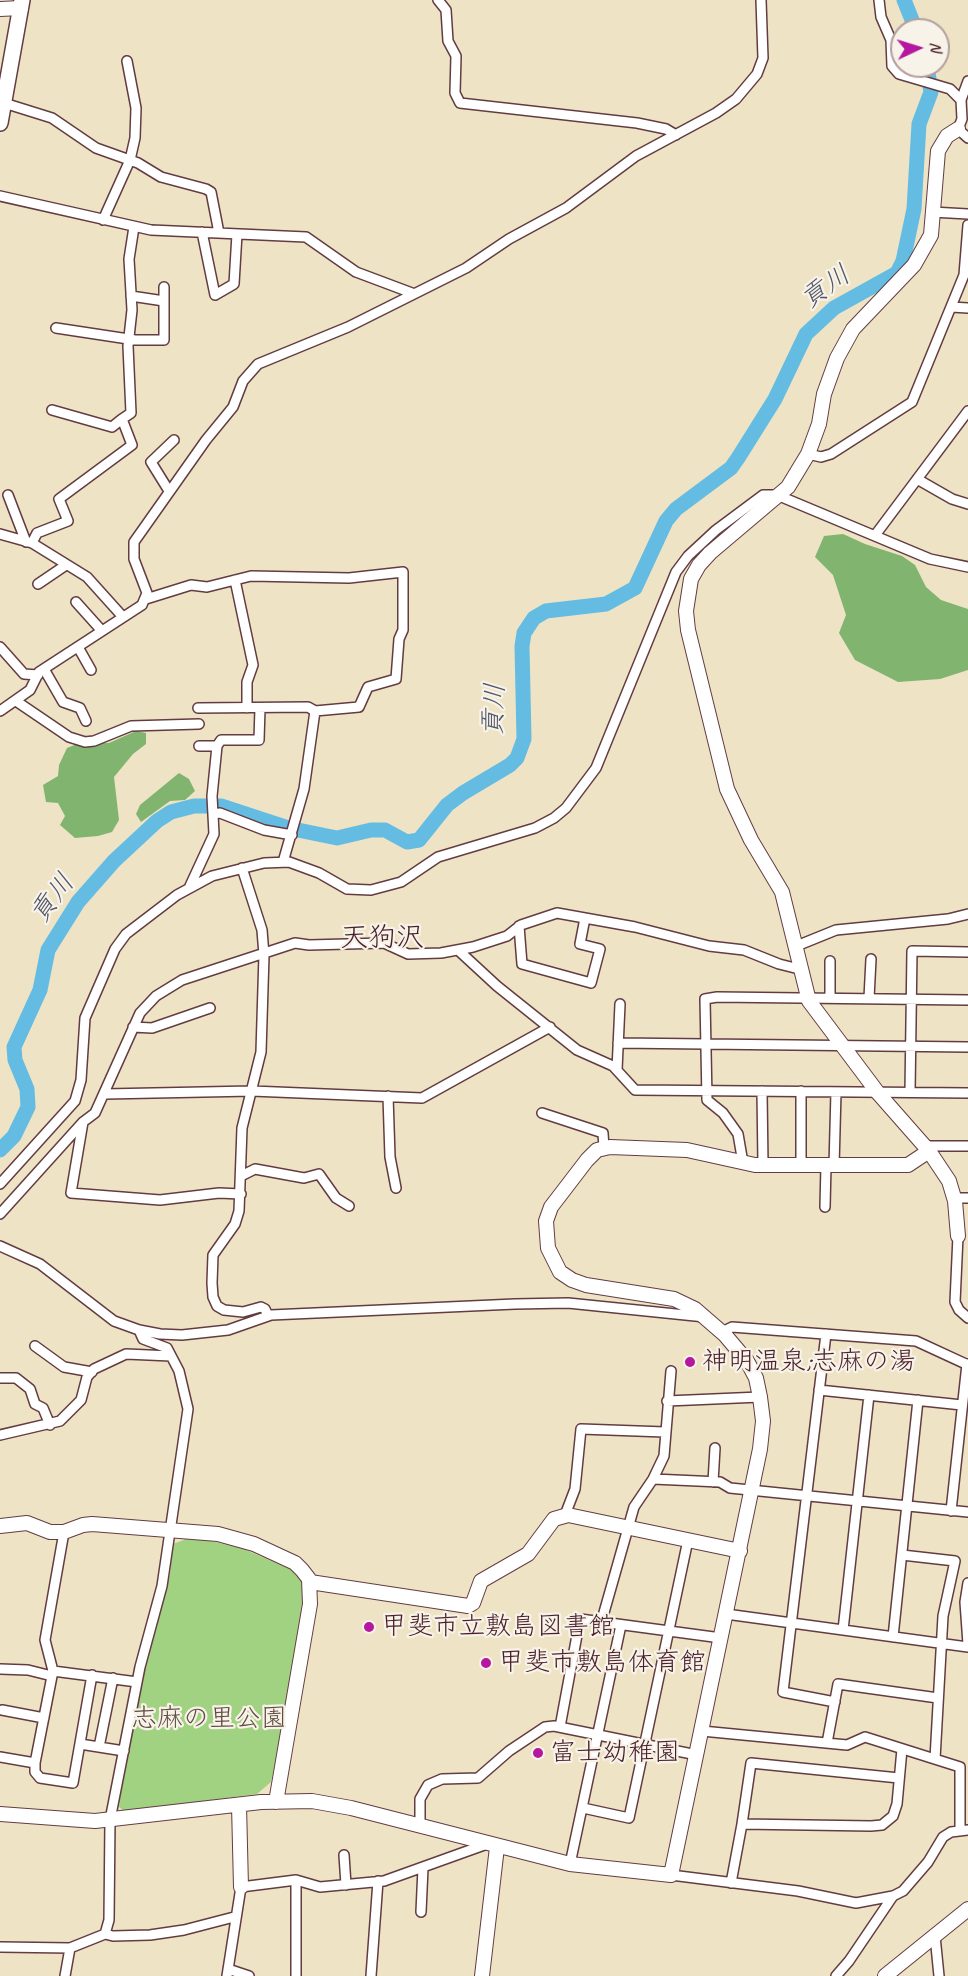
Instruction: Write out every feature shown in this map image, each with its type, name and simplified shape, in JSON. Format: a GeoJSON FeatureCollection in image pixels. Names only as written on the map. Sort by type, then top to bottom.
{"type":"FeatureCollection","features":[{"type":"Feature","properties":{"kind":"main road"},"geometry":{"type":"LineString","coordinates":[[0,123],[21,4]]}},
{"type":"Feature","properties":{"kind":"street"},"geometry":{"type":"LineString","coordinates":[[438,0],[446,10],[448,41],[456,56],[455,93],[460,103],[637,123],[666,129],[676,135]]}},
{"type":"Feature","properties":{"kind":"street"},"geometry":{"type":"LineString","coordinates":[[0,711],[30,690],[41,672],[142,605],[146,599],[145,586],[134,559],[134,542],[221,420],[234,407],[243,381],[258,364],[348,327],[466,268],[509,239],[566,208],[636,156],[717,113],[736,99],[757,74],[763,58],[761,0]]}},
{"type":"Feature","properties":{"kind":"street"},"geometry":{"type":"LineString","coordinates":[[879,0],[881,17],[891,40],[892,66],[899,74],[950,89],[961,100]]}},
{"type":"Feature","properties":{"kind":"street"},"geometry":{"type":"LineString","coordinates":[[0,9],[21,4]]}},
{"type":"Feature","properties":{"kind":"street"},"geometry":{"type":"LineString","coordinates":[[103,220],[130,160],[137,121],[127,61]]}},
{"type":"Feature","properties":{"kind":"street"},"geometry":{"type":"LineString","coordinates":[[968,81],[961,100],[963,133],[947,136],[938,152],[931,235],[914,265],[853,329],[837,358],[824,394],[819,424],[808,454],[788,486],[699,565],[691,579],[686,611],[727,789],[751,840],[782,892],[799,969],[808,997],[878,1093],[927,1149],[961,1198],[956,1302],[959,1310],[968,1318]]}},
{"type":"Feature","properties":{"kind":"street"},"geometry":{"type":"LineString","coordinates":[[4,103],[52,118],[96,148],[130,160],[161,177],[211,192],[219,233]]}},
{"type":"Feature","properties":{"kind":"street"},"geometry":{"type":"LineString","coordinates":[[0,196],[134,227],[306,237],[356,272],[412,293]]}},
{"type":"Feature","properties":{"kind":"street"},"geometry":{"type":"LineString","coordinates":[[932,212],[968,214]]}},
{"type":"Feature","properties":{"kind":"street"},"geometry":{"type":"LineString","coordinates":[[808,454],[821,457],[831,454],[912,402],[964,275],[968,225]]}},
{"type":"Feature","properties":{"kind":"street"},"geometry":{"type":"LineString","coordinates":[[52,410],[112,427],[132,413],[129,259],[134,227]]}},
{"type":"Feature","properties":{"kind":"street"},"geometry":{"type":"LineString","coordinates":[[202,232],[215,295],[234,284],[237,234]]}},
{"type":"Feature","properties":{"kind":"street"},"geometry":{"type":"LineString","coordinates":[[56,328],[129,339],[164,340],[164,286]]}},
{"type":"Feature","properties":{"kind":"street"},"geometry":{"type":"LineString","coordinates":[[131,296],[164,301]]}},
{"type":"Feature","properties":{"kind":"street"},"geometry":{"type":"LineString","coordinates":[[951,307],[968,308]]}},
{"type":"Feature","properties":{"kind":"street"},"geometry":{"type":"LineString","coordinates":[[876,534],[968,411]]}},
{"type":"Feature","properties":{"kind":"street"},"geometry":{"type":"LineString","coordinates":[[29,543],[37,533],[68,521],[59,499],[132,445],[122,419]]}},
{"type":"Feature","properties":{"kind":"street"},"geometry":{"type":"LineString","coordinates":[[169,491],[151,462],[174,440]]}},
{"type":"Feature","properties":{"kind":"street"},"geometry":{"type":"LineString","coordinates":[[917,479],[952,499],[968,504]]}},
{"type":"Feature","properties":{"kind":"street"},"geometry":{"type":"LineString","coordinates":[[8,495],[29,543]]}},
{"type":"Feature","properties":{"kind":"street"},"geometry":{"type":"LineString","coordinates":[[0,1184],[75,1101],[81,1080],[84,1018],[115,949],[136,925],[190,886],[212,876],[242,868],[283,862],[305,867],[347,888],[371,890],[401,882],[438,857],[535,828],[554,818],[566,808],[596,768],[676,572],[688,556],[763,495],[777,495],[876,534],[930,559],[968,567]]}},
{"type":"Feature","properties":{"kind":"street"},"geometry":{"type":"LineString","coordinates":[[0,534],[29,543],[87,577],[123,617]]}},
{"type":"Feature","properties":{"kind":"street"},"geometry":{"type":"LineString","coordinates":[[38,584],[66,565]]}},
{"type":"Feature","properties":{"kind":"street"},"geometry":{"type":"LineString","coordinates":[[146,599],[191,585],[207,587],[251,576],[349,578],[403,572],[403,630],[399,639],[396,679],[368,687],[359,707],[315,711],[308,707],[198,708]]}},
{"type":"Feature","properties":{"kind":"street"},"geometry":{"type":"LineString","coordinates":[[235,580],[253,665],[247,682],[247,708]]}},
{"type":"Feature","properties":{"kind":"street"},"geometry":{"type":"LineString","coordinates":[[76,602],[102,631]]}},
{"type":"Feature","properties":{"kind":"street"},"geometry":{"type":"LineString","coordinates":[[78,646],[91,670]]}},
{"type":"Feature","properties":{"kind":"street"},"geometry":{"type":"LineString","coordinates":[[0,647],[24,674],[41,672]]}},
{"type":"Feature","properties":{"kind":"street"},"geometry":{"type":"LineString","coordinates":[[41,672],[63,702],[80,708],[86,722]]}},
{"type":"Feature","properties":{"kind":"street"},"geometry":{"type":"LineString","coordinates":[[16,701],[69,737],[85,742],[94,741],[131,726],[199,724]]}},
{"type":"Feature","properties":{"kind":"street"},"geometry":{"type":"LineString","coordinates":[[190,886],[214,834],[212,796],[217,746],[221,740],[259,740],[260,708]]}},
{"type":"Feature","properties":{"kind":"street"},"geometry":{"type":"LineString","coordinates":[[283,862],[304,789],[315,711]]}},
{"type":"Feature","properties":{"kind":"street"},"geometry":{"type":"LineString","coordinates":[[199,746],[217,746]]}},
{"type":"Feature","properties":{"kind":"street"},"geometry":{"type":"LineString","coordinates":[[213,812],[264,830],[292,835]]}},
{"type":"Feature","properties":{"kind":"street"},"geometry":{"type":"LineString","coordinates":[[242,868],[262,930],[264,954],[261,1052],[242,1128],[241,1194],[235,1224],[213,1255],[213,1297],[218,1306],[224,1310],[243,1312],[261,1307],[265,1309],[268,1316]]}},
{"type":"Feature","properties":{"kind":"street"},"geometry":{"type":"LineString","coordinates":[[0,1214],[83,1122],[95,1113],[140,1013],[167,988],[182,980],[295,943],[309,945],[384,943],[408,954],[421,955],[458,950],[507,936],[519,926],[557,913],[635,927],[709,946],[744,950],[779,964],[799,969]]}},
{"type":"Feature","properties":{"kind":"street"},"geometry":{"type":"LineString","coordinates":[[794,947],[836,930],[968,914]]}},
{"type":"Feature","properties":{"kind":"street"},"geometry":{"type":"LineString","coordinates":[[519,926],[522,964],[591,983],[600,950],[580,944],[585,918]]}},
{"type":"Feature","properties":{"kind":"street"},"geometry":{"type":"LineString","coordinates":[[458,950],[496,986],[577,1050],[613,1066],[635,1090],[968,1094]]}},
{"type":"Feature","properties":{"kind":"street"},"geometry":{"type":"LineString","coordinates":[[910,1092],[912,951],[968,952]]}},
{"type":"Feature","properties":{"kind":"street"},"geometry":{"type":"LineString","coordinates":[[869,998],[871,959]]}},
{"type":"Feature","properties":{"kind":"street"},"geometry":{"type":"LineString","coordinates":[[830,961],[830,998]]}},
{"type":"Feature","properties":{"kind":"street"},"geometry":{"type":"LineString","coordinates":[[743,1163],[738,1134],[716,1106],[707,1100],[705,999],[808,997],[968,999]]}},
{"type":"Feature","properties":{"kind":"street"},"geometry":{"type":"LineString","coordinates":[[617,1070],[620,1004]]}},
{"type":"Feature","properties":{"kind":"street"},"geometry":{"type":"LineString","coordinates":[[133,1027],[152,1028],[210,1008]]}},
{"type":"Feature","properties":{"kind":"street"},"geometry":{"type":"LineString","coordinates":[[105,1094],[252,1091],[422,1098],[550,1027]]}},
{"type":"Feature","properties":{"kind":"street"},"geometry":{"type":"LineString","coordinates":[[618,1043],[968,1047]]}},
{"type":"Feature","properties":{"kind":"street"},"geometry":{"type":"LineString","coordinates":[[762,1091],[763,1165]]}},
{"type":"Feature","properties":{"kind":"street"},"geometry":{"type":"LineString","coordinates":[[801,1091],[801,1165]]}},
{"type":"Feature","properties":{"kind":"street"},"geometry":{"type":"LineString","coordinates":[[825,1207],[836,1092]]}},
{"type":"Feature","properties":{"kind":"street"},"geometry":{"type":"LineString","coordinates":[[388,1096],[390,1157],[396,1188]]}},
{"type":"Feature","properties":{"kind":"street"},"geometry":{"type":"LineString","coordinates":[[542,1113],[603,1133],[604,1148]]}},
{"type":"Feature","properties":{"kind":"street"},"geometry":{"type":"LineString","coordinates":[[83,1122],[71,1193],[160,1200],[219,1193],[241,1194]]}},
{"type":"Feature","properties":{"kind":"street"},"geometry":{"type":"LineString","coordinates":[[671,1875],[752,1490],[763,1421],[760,1397],[756,1378],[747,1361],[722,1332],[705,1317],[674,1299],[572,1280],[560,1272],[552,1260],[546,1221],[551,1207],[587,1160],[604,1148],[687,1150],[743,1163],[830,1166],[908,1165],[927,1149],[968,1146]]}},
{"type":"Feature","properties":{"kind":"street"},"geometry":{"type":"LineString","coordinates":[[241,1176],[255,1169],[304,1178],[319,1174],[336,1198],[349,1206]]}},
{"type":"Feature","properties":{"kind":"street"},"geometry":{"type":"LineString","coordinates":[[0,1246],[40,1264],[114,1321],[139,1330],[183,1335],[228,1330],[268,1316],[568,1303],[705,1317]]}},
{"type":"Feature","properties":{"kind":"street"},"geometry":{"type":"LineString","coordinates":[[722,1332],[732,1327],[916,1341],[967,1364],[962,1405],[963,1433],[951,1511]]}},
{"type":"Feature","properties":{"kind":"street"},"geometry":{"type":"LineString","coordinates":[[105,1934],[109,1920],[110,1820],[138,1682],[162,1586],[168,1529],[188,1409],[179,1371],[167,1348],[143,1339],[139,1330]]}},
{"type":"Feature","properties":{"kind":"street"},"geometry":{"type":"LineString","coordinates":[[826,1334],[783,1692],[835,1702]]}},
{"type":"Feature","properties":{"kind":"street"},"geometry":{"type":"LineString","coordinates":[[35,1346],[64,1366],[92,1372],[126,1354],[171,1356]]}},
{"type":"Feature","properties":{"kind":"street"},"geometry":{"type":"LineString","coordinates":[[601,1623],[634,1507],[653,1479],[664,1456],[671,1371]]}},
{"type":"Feature","properties":{"kind":"street"},"geometry":{"type":"LineString","coordinates":[[0,1435],[60,1421],[81,1400],[92,1372]]}},
{"type":"Feature","properties":{"kind":"street"},"geometry":{"type":"LineString","coordinates":[[0,1378],[16,1378],[30,1389],[35,1404],[43,1408],[50,1425]]}},
{"type":"Feature","properties":{"kind":"street"},"geometry":{"type":"LineString","coordinates":[[819,1390],[962,1405]]}},
{"type":"Feature","properties":{"kind":"street"},"geometry":{"type":"LineString","coordinates":[[843,1630],[870,1395]]}},
{"type":"Feature","properties":{"kind":"street"},"geometry":{"type":"LineString","coordinates":[[667,1401],[760,1397]]}},
{"type":"Feature","properties":{"kind":"street"},"geometry":{"type":"LineString","coordinates":[[893,1637],[918,1400]]}},
{"type":"Feature","properties":{"kind":"street"},"geometry":{"type":"LineString","coordinates":[[565,1515],[575,1489],[581,1429],[665,1432]]}},
{"type":"Feature","properties":{"kind":"street"},"geometry":{"type":"LineString","coordinates":[[713,1482],[715,1448]]}},
{"type":"Feature","properties":{"kind":"street"},"geometry":{"type":"LineString","coordinates":[[653,1479],[713,1482],[730,1488],[968,1512]]}},
{"type":"Feature","properties":{"kind":"street"},"geometry":{"type":"LineString","coordinates":[[309,1582],[468,1606],[473,1603],[481,1581],[528,1554],[554,1519],[565,1515],[740,1551]]}},
{"type":"Feature","properties":{"kind":"street"},"geometry":{"type":"LineString","coordinates":[[0,1526],[27,1523],[50,1532],[64,1532],[92,1524],[168,1529],[237,1538],[295,1563],[309,1582],[310,1604],[276,1802]]}},
{"type":"Feature","properties":{"kind":"street"},"geometry":{"type":"LineString","coordinates":[[64,1532],[45,1640],[53,1674],[35,1763],[35,1772],[40,1778],[73,1783],[92,1675]]}},
{"type":"Feature","properties":{"kind":"street"},"geometry":{"type":"LineString","coordinates":[[583,1809],[629,1818],[688,1540]]}},
{"type":"Feature","properties":{"kind":"street"},"geometry":{"type":"LineString","coordinates":[[902,1555],[955,1561],[943,1616],[934,1759]]}},
{"type":"Feature","properties":{"kind":"street"},"geometry":{"type":"LineString","coordinates":[[726,1614],[968,1646],[965,1602],[968,1583]]}},
{"type":"Feature","properties":{"kind":"street"},"geometry":{"type":"LineString","coordinates":[[560,1727],[580,1619],[721,1638]]}},
{"type":"Feature","properties":{"kind":"street"},"geometry":{"type":"LineString","coordinates":[[570,1864],[621,1625]]}},
{"type":"Feature","properties":{"kind":"street"},"geometry":{"type":"LineString","coordinates":[[0,1669],[92,1675],[138,1682]]}},
{"type":"Feature","properties":{"kind":"street"},"geometry":{"type":"LineString","coordinates":[[99,1747],[113,1678]]}},
{"type":"Feature","properties":{"kind":"street"},"geometry":{"type":"LineString","coordinates":[[827,1743],[838,1684],[938,1698]]}},
{"type":"Feature","properties":{"kind":"street"},"geometry":{"type":"LineString","coordinates":[[2,1710],[44,1718]]}},
{"type":"Feature","properties":{"kind":"street"},"geometry":{"type":"LineString","coordinates":[[420,1827],[420,1799],[428,1785],[442,1779],[478,1778],[509,1751],[545,1727],[560,1727],[697,1755]]}},
{"type":"Feature","properties":{"kind":"street"},"geometry":{"type":"LineString","coordinates":[[702,1731],[847,1745],[865,1737],[964,1767],[964,1830],[944,1837],[912,1882],[894,1896],[836,1976]]}},
{"type":"Feature","properties":{"kind":"street"},"geometry":{"type":"LineString","coordinates":[[80,1744],[124,1751]]}},
{"type":"Feature","properties":{"kind":"street"},"geometry":{"type":"LineString","coordinates":[[742,1824],[882,1824],[893,1816],[900,1778],[902,1749]]}},
{"type":"Feature","properties":{"kind":"street"},"geometry":{"type":"LineString","coordinates":[[0,1757],[35,1763]]}},
{"type":"Feature","properties":{"kind":"street"},"geometry":{"type":"LineString","coordinates":[[731,1883],[751,1763],[900,1778]]}},
{"type":"Feature","properties":{"kind":"street"},"geometry":{"type":"LineString","coordinates":[[0,1814],[24,1818],[110,1820],[276,1802],[332,1804],[570,1864],[798,1891],[855,1902],[894,1896]]}},
{"type":"Feature","properties":{"kind":"street"},"geometry":{"type":"LineString","coordinates":[[239,1805],[241,1887],[234,1917],[227,1972],[249,1976]]}},
{"type":"Feature","properties":{"kind":"street"},"geometry":{"type":"LineString","coordinates":[[241,1887],[296,1880],[320,1887],[378,1881],[492,1846]]}},
{"type":"Feature","properties":{"kind":"street"},"geometry":{"type":"LineString","coordinates":[[482,1976],[492,1846]]}},
{"type":"Feature","properties":{"kind":"street"},"geometry":{"type":"LineString","coordinates":[[344,1855],[346,1885]]}},
{"type":"Feature","properties":{"kind":"street"},"geometry":{"type":"LineString","coordinates":[[421,1912],[423,1868]]}},
{"type":"Feature","properties":{"kind":"street"},"geometry":{"type":"LineString","coordinates":[[296,1880],[296,1976]]}},
{"type":"Feature","properties":{"kind":"street"},"geometry":{"type":"LineString","coordinates":[[371,1976],[378,1881]]}},
{"type":"Feature","properties":{"kind":"street"},"geometry":{"type":"LineString","coordinates":[[885,1976],[968,1909]]}},
{"type":"Feature","properties":{"kind":"street"},"geometry":{"type":"LineString","coordinates":[[0,1947],[70,1948],[105,1934],[130,1937],[150,1935],[184,1930],[234,1917]]}},
{"type":"Feature","properties":{"kind":"street"},"geometry":{"type":"LineString","coordinates":[[935,1936],[939,1976]]}},
{"type":"Feature","properties":{"kind":"street"},"geometry":{"type":"LineString","coordinates":[[65,1976],[70,1948]]}},
{"type":"Feature","properties":{"kind":"green space"},"geometry":{"type":"Polygon","coordinates":[[[843,534],[902,556],[915,565],[926,587],[941,600],[968,609],[968,670],[940,679],[898,682],[855,660],[839,633],[846,615],[833,575],[815,557],[824,536],[843,534]]]}},
{"type":"Feature","properties":{"kind":"green space"},"geometry":{"type":"Polygon","coordinates":[[[136,731],[146,733],[146,744],[133,754],[114,777],[119,820],[112,832],[75,838],[60,825],[65,816],[58,803],[46,802],[43,785],[58,776],[59,765],[67,748],[77,744],[109,743],[136,731]]]}},
{"type":"Feature","properties":{"kind":"green space"},"geometry":{"type":"Polygon","coordinates":[[[179,773],[189,779],[195,791],[185,800],[170,801],[141,822],[136,814],[140,805],[179,773]]]}},
{"type":"Feature","properties":{"kind":"green space","name":"志麻の里公園"},"geometry":{"type":"Polygon","coordinates":[[[186,1539],[207,1540],[244,1549],[292,1570],[302,1580],[305,1594],[304,1607],[271,1782],[257,1794],[124,1811],[119,1807],[120,1799],[143,1673],[170,1574],[173,1544],[186,1539]]]}},
{"type":"Feature","properties":{"kind":"waterway","name":"貢川"},"geometry":{"type":"LineString","coordinates":[[904,0],[911,18]]}},
{"type":"Feature","properties":{"kind":"waterway","name":"貢川"},"geometry":{"type":"LineString","coordinates":[[0,1150],[14,1136],[28,1107],[27,1089],[15,1060],[14,1047],[40,990],[48,950],[78,902],[114,861],[157,821],[171,812],[194,806],[221,806],[288,828],[337,838],[371,830],[385,830],[407,842],[419,840],[447,805],[510,765],[517,758],[524,739],[522,646],[524,633],[534,618],[546,611],[606,604],[635,588],[666,521],[676,509],[731,468],[738,458],[775,399],[806,334],[834,308],[897,273],[903,261],[914,209],[919,124],[931,92],[929,78]]}},
{"type":"Feature","properties":{"kind":"place","name":"神明温泉;志麻の湯"},"geometry":{"type":"Point","coordinates":[690,1362]}},
{"type":"Feature","properties":{"kind":"place","name":"甲斐市立敷島図書館"},"geometry":{"type":"Point","coordinates":[369,1627]}},
{"type":"Feature","properties":{"kind":"place","name":"甲斐市敷島体育館"},"geometry":{"type":"Point","coordinates":[486,1663]}},
{"type":"Feature","properties":{"kind":"place","name":"富士幼稚園"},"geometry":{"type":"Point","coordinates":[538,1753]}},
{"type":"Feature","properties":{"kind":"district","name":"天狗沢"},"geometry":{"type":"Point","coordinates":[382,939]}}]}
